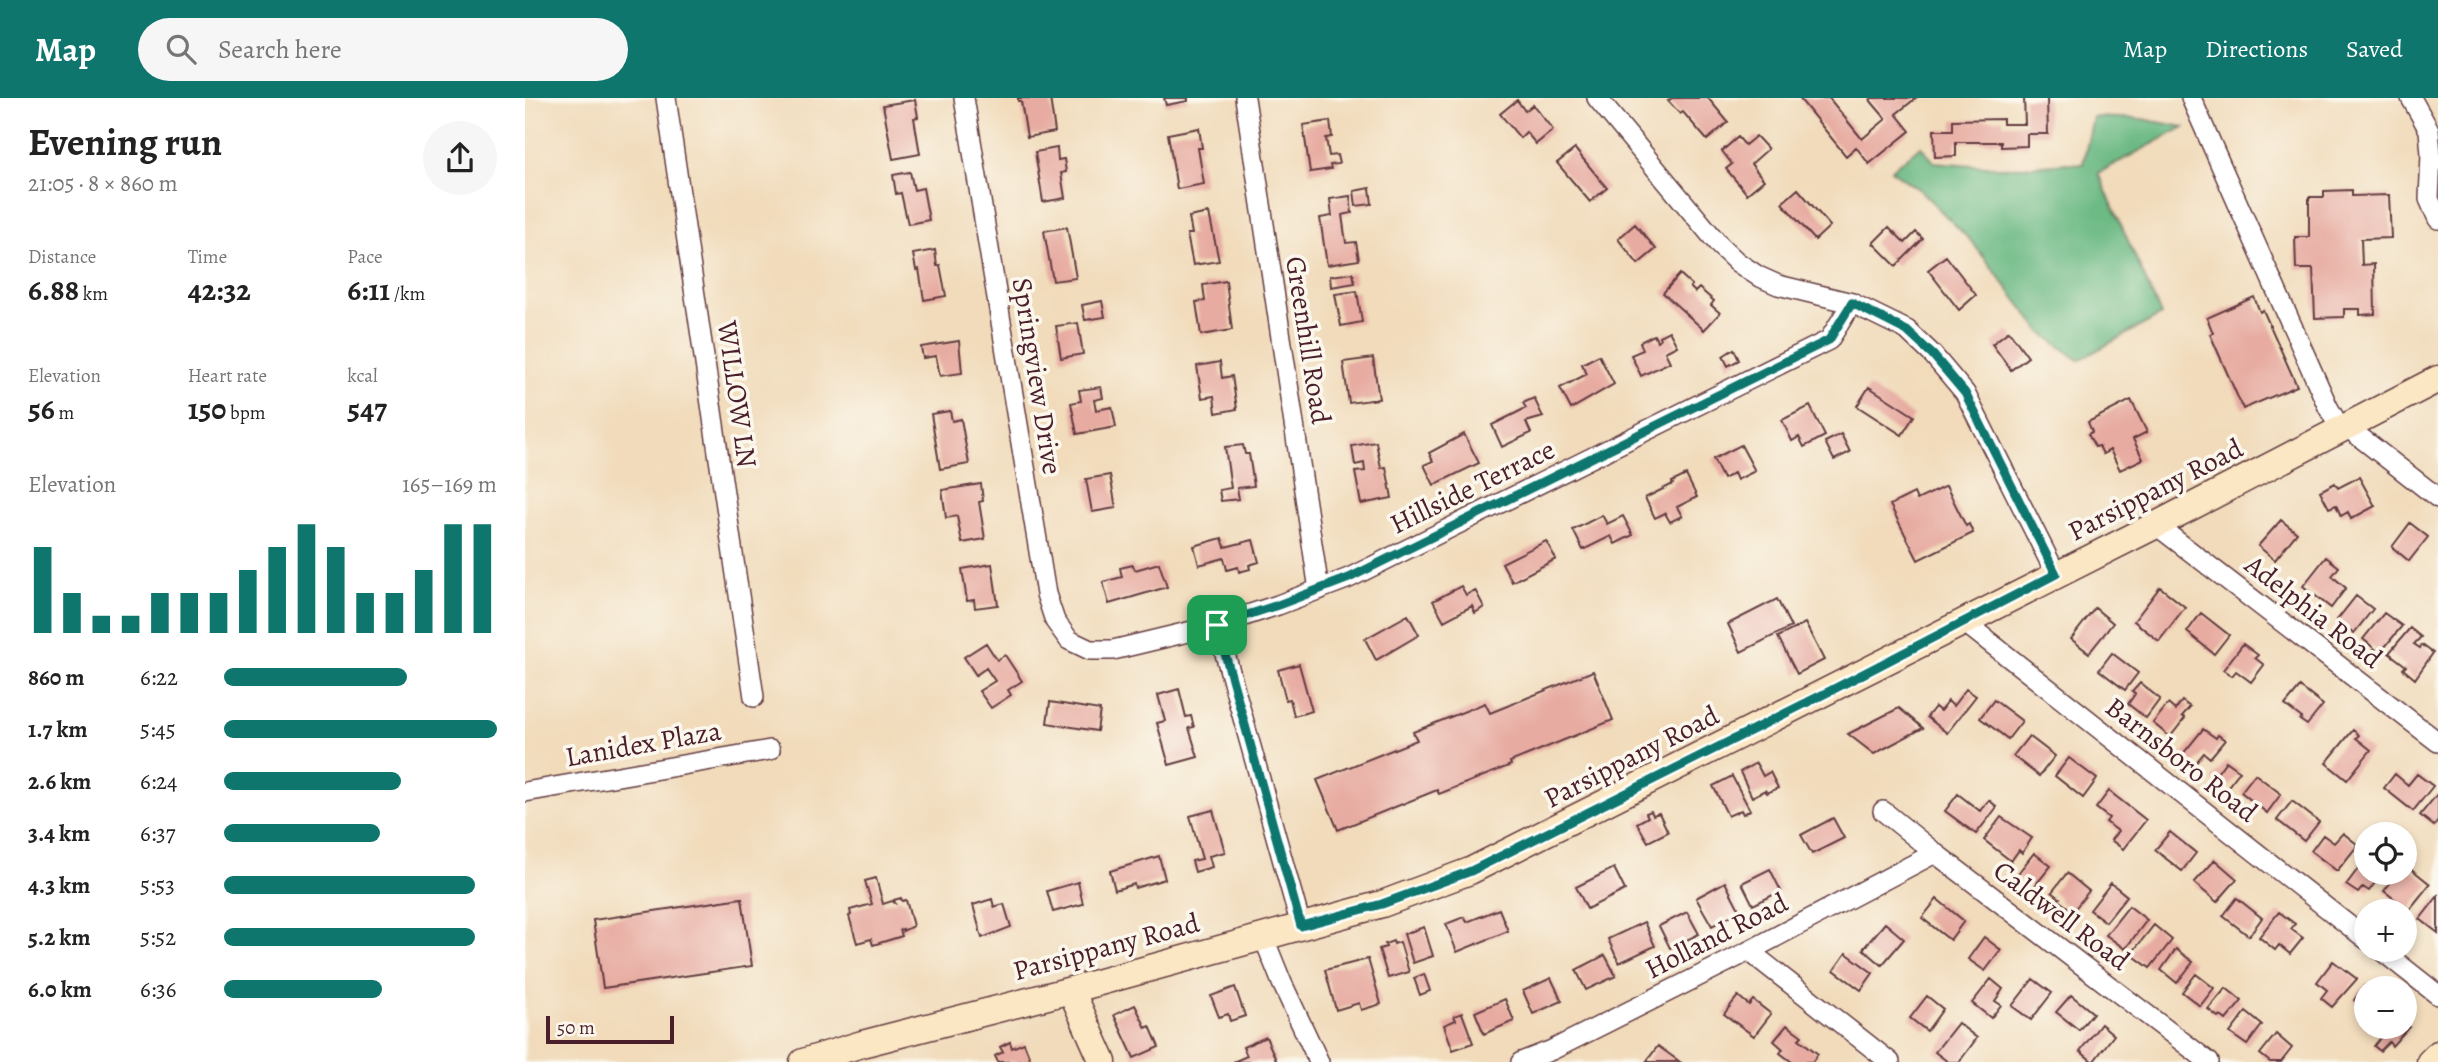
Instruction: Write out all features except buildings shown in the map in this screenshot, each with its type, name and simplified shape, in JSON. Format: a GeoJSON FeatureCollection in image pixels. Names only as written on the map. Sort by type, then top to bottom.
{"type":"FeatureCollection","features":[{"type":"Feature","properties":{"kind":"main road","name":"Parsippany Road"},"geometry":{"type":"LineString","coordinates":[[803,1062],[1382,904],[1471,871],[2156,525],[2438,379]]}},
{"type":"Feature","properties":{"kind":"main road"},"geometry":{"type":"LineString","coordinates":[[1071,990],[1103,1062]]}},
{"type":"Feature","properties":{"kind":"main road"},"geometry":{"type":"LineString","coordinates":[[2430,1062],[2438,1054]]}},
{"type":"Feature","properties":{"kind":"street","name":"WILLOW LN"},"geometry":{"type":"LineString","coordinates":[[666,98],[754,697]]}},
{"type":"Feature","properties":{"kind":"street","name":"Springview Drive"},"geometry":{"type":"LineString","coordinates":[[964,98],[1046,594],[1059,628],[1069,640],[1084,648]]}},
{"type":"Feature","properties":{"kind":"street","name":"Greenhill Road"},"geometry":{"type":"LineString","coordinates":[[1245,98],[1319,590]]}},
{"type":"Feature","properties":{"kind":"street"},"geometry":{"type":"LineString","coordinates":[[1597,98],[1720,246],[1737,262],[1778,285],[1852,303],[1907,331],[1933,355],[1965,393],[2056,574]]}},
{"type":"Feature","properties":{"kind":"street"},"geometry":{"type":"LineString","coordinates":[[2191,98],[2328,407],[2344,428],[2438,498]]}},
{"type":"Feature","properties":{"kind":"street"},"geometry":{"type":"LineString","coordinates":[[2411,98],[2429,130],[2429,199],[2438,219]]}},
{"type":"Feature","properties":{"kind":"street","name":"Hillside Terrace"},"geometry":{"type":"LineString","coordinates":[[1084,648],[1113,650],[1217,625],[1349,578],[1829,340],[1852,303]]}},
{"type":"Feature","properties":{"kind":"street","name":"Adelphia Road"},"geometry":{"type":"LineString","coordinates":[[2156,525],[2438,742]]}},
{"type":"Feature","properties":{"kind":"street","name":"Barnsboro Road"},"geometry":{"type":"LineString","coordinates":[[1963,622],[2354,930]]}},
{"type":"Feature","properties":{"kind":"street"},"geometry":{"type":"LineString","coordinates":[[1217,625],[1301,926]]}},
{"type":"Feature","properties":{"kind":"street","name":"Lanidex Plaza"},"geometry":{"type":"LineString","coordinates":[[525,792],[770,750]]}},
{"type":"Feature","properties":{"kind":"street","name":"Caldwell Road"},"geometry":{"type":"LineString","coordinates":[[1883,811],[2209,1062]]}},
{"type":"Feature","properties":{"kind":"street","name":"Holland Road"},"geometry":{"type":"LineString","coordinates":[[1521,1062],[1560,1056],[1749,951],[1935,853]]}},
{"type":"Feature","properties":{"kind":"street"},"geometry":{"type":"LineString","coordinates":[[1263,936],[1319,1062]]}},
{"type":"Feature","properties":{"kind":"street"},"geometry":{"type":"LineString","coordinates":[[1749,951],[1890,1062]]}},
{"type":"Feature","properties":{"kind":"street"},"geometry":{"type":"LineString","coordinates":[[2396,962],[2438,995]]}},
{"type":"Feature","properties":{"kind":"green space"},"geometry":{"type":"Polygon","coordinates":[[[2093,117],[2142,119],[2184,127],[2098,173],[2161,315],[2079,360],[2042,333],[1972,242],[1921,191],[1891,170],[1921,146],[1934,162],[2011,168],[2083,164],[2093,117]]]}},
{"type":"Feature","properties":{"kind":"route"},"geometry":{"type":"LineString","coordinates":[[1852,303],[1907,331],[1933,355],[1965,393],[2056,574],[1471,871],[1382,904],[1301,926],[1217,625],[1349,578],[1829,340],[1852,303]]}}]}
